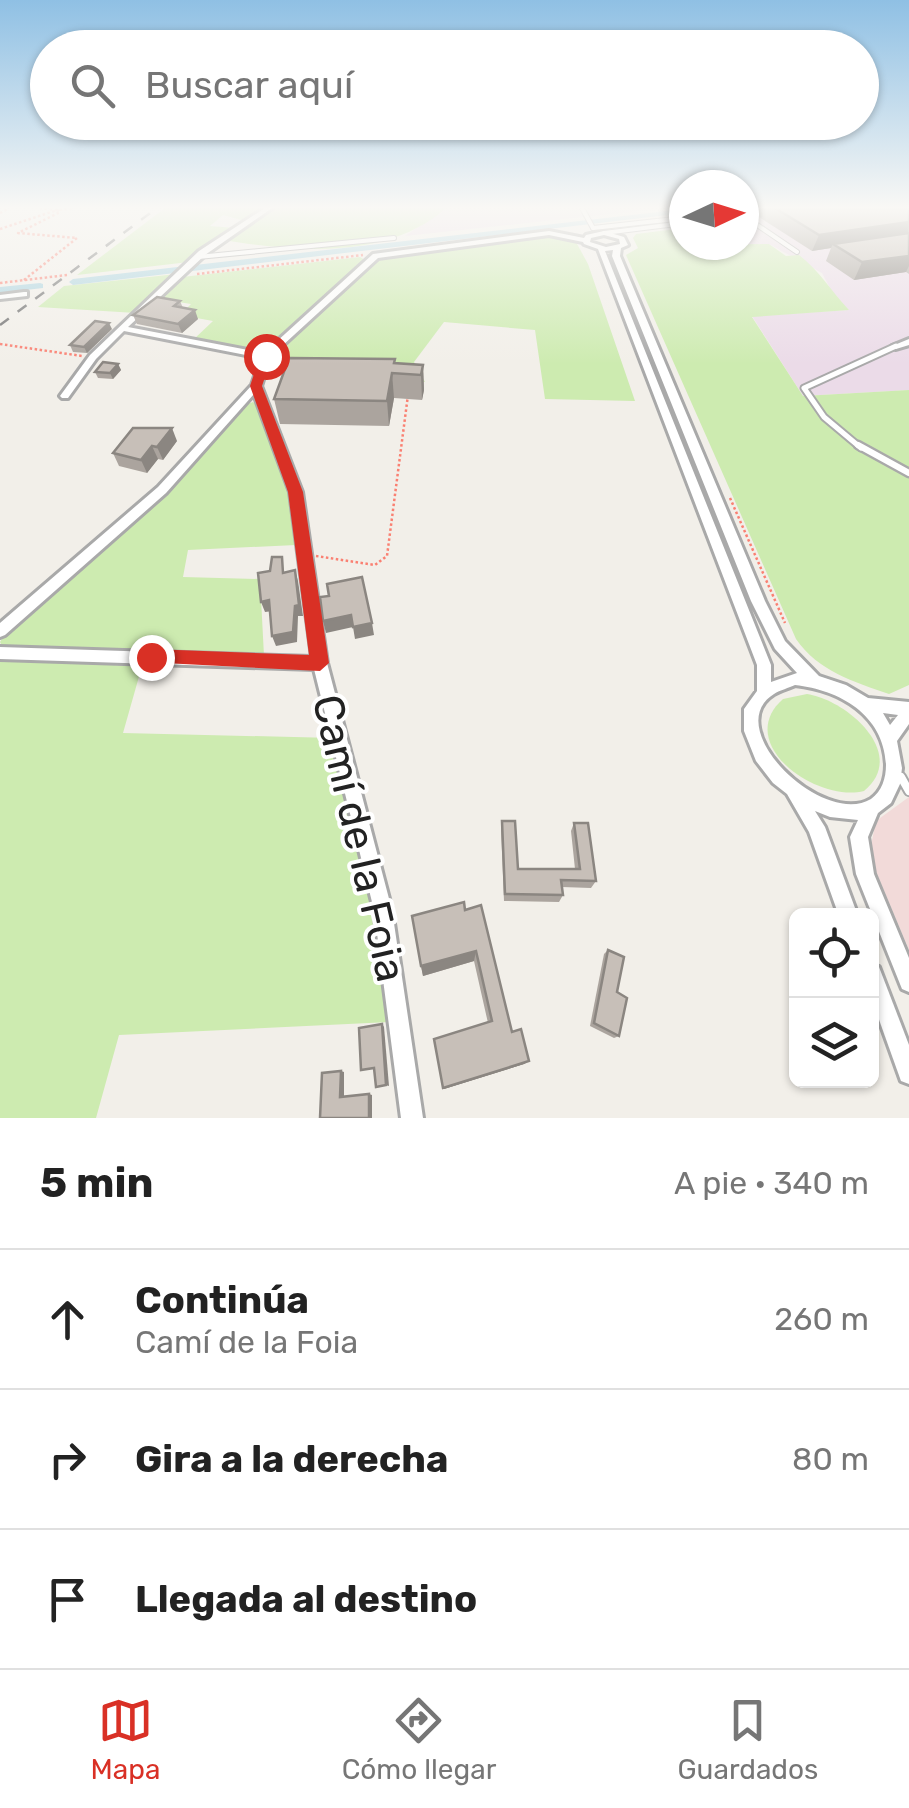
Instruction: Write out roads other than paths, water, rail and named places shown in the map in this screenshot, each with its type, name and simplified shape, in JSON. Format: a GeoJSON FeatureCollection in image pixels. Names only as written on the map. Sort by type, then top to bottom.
{"type":"FeatureCollection","features":[{"type":"Feature","properties":{"kind":"street"},"geometry":{"type":"LineString","coordinates":[[64,396],[93,357],[194,260]]}},
{"type":"Feature","properties":{"kind":"street"},"geometry":{"type":"LineString","coordinates":[[0,631],[162,490],[256,386],[266,356],[374,260]]}},
{"type":"Feature","properties":{"kind":"street"},"geometry":{"type":"LineString","coordinates":[[604,260],[764,665],[764,690]]}},
{"type":"Feature","properties":{"kind":"street"},"geometry":{"type":"LineString","coordinates":[[623,260],[624,274],[758,602],[780,645],[814,680]]}},
{"type":"Feature","properties":{"kind":"street"},"geometry":{"type":"LineString","coordinates":[[0,297],[24,294]]}},
{"type":"Feature","properties":{"kind":"street"},"geometry":{"type":"LineString","coordinates":[[122,328],[266,356]]}},
{"type":"Feature","properties":{"kind":"street"},"geometry":{"type":"LineString","coordinates":[[896,346],[909,342]]}},
{"type":"Feature","properties":{"kind":"street","name":"Camí de la Foia"},"geometry":{"type":"LineString","coordinates":[[256,386],[296,492],[320,663],[383,910],[412,1118]]}},
{"type":"Feature","properties":{"kind":"street"},"geometry":{"type":"LineString","coordinates":[[0,654],[320,663]]}},
{"type":"Feature","properties":{"kind":"street"},"geometry":{"type":"LineString","coordinates":[[871,811],[847,813],[820,807],[794,793],[775,776],[752,737],[750,719],[754,703],[764,690],[794,679],[814,680],[840,689],[865,705],[891,736],[905,784],[871,811],[859,837],[865,874],[909,982]]}},
{"type":"Feature","properties":{"kind":"street"},"geometry":{"type":"LineString","coordinates":[[865,705],[909,710],[891,736]]}},
{"type":"Feature","properties":{"kind":"street"},"geometry":{"type":"LineString","coordinates":[[794,793],[816,827],[846,908]]}},
{"type":"Feature","properties":{"kind":"street"},"geometry":{"type":"LineString","coordinates":[[879,993],[909,1073]]}},
{"type":"Feature","properties":{"kind":"lane"},"geometry":{"type":"LineString","coordinates":[[896,346],[804,388],[825,420],[846,439],[909,474]]}},
{"type":"Feature","properties":{"kind":"waterway"},"geometry":{"type":"LineString","coordinates":[[73,282],[261,260]]}},
{"type":"Feature","properties":{"kind":"waterway"},"geometry":{"type":"LineString","coordinates":[[0,290],[40,286]]}},
{"type":"Feature","properties":{"kind":"railway"},"geometry":{"type":"LineString","coordinates":[[0,325],[87,260]]}}]}
